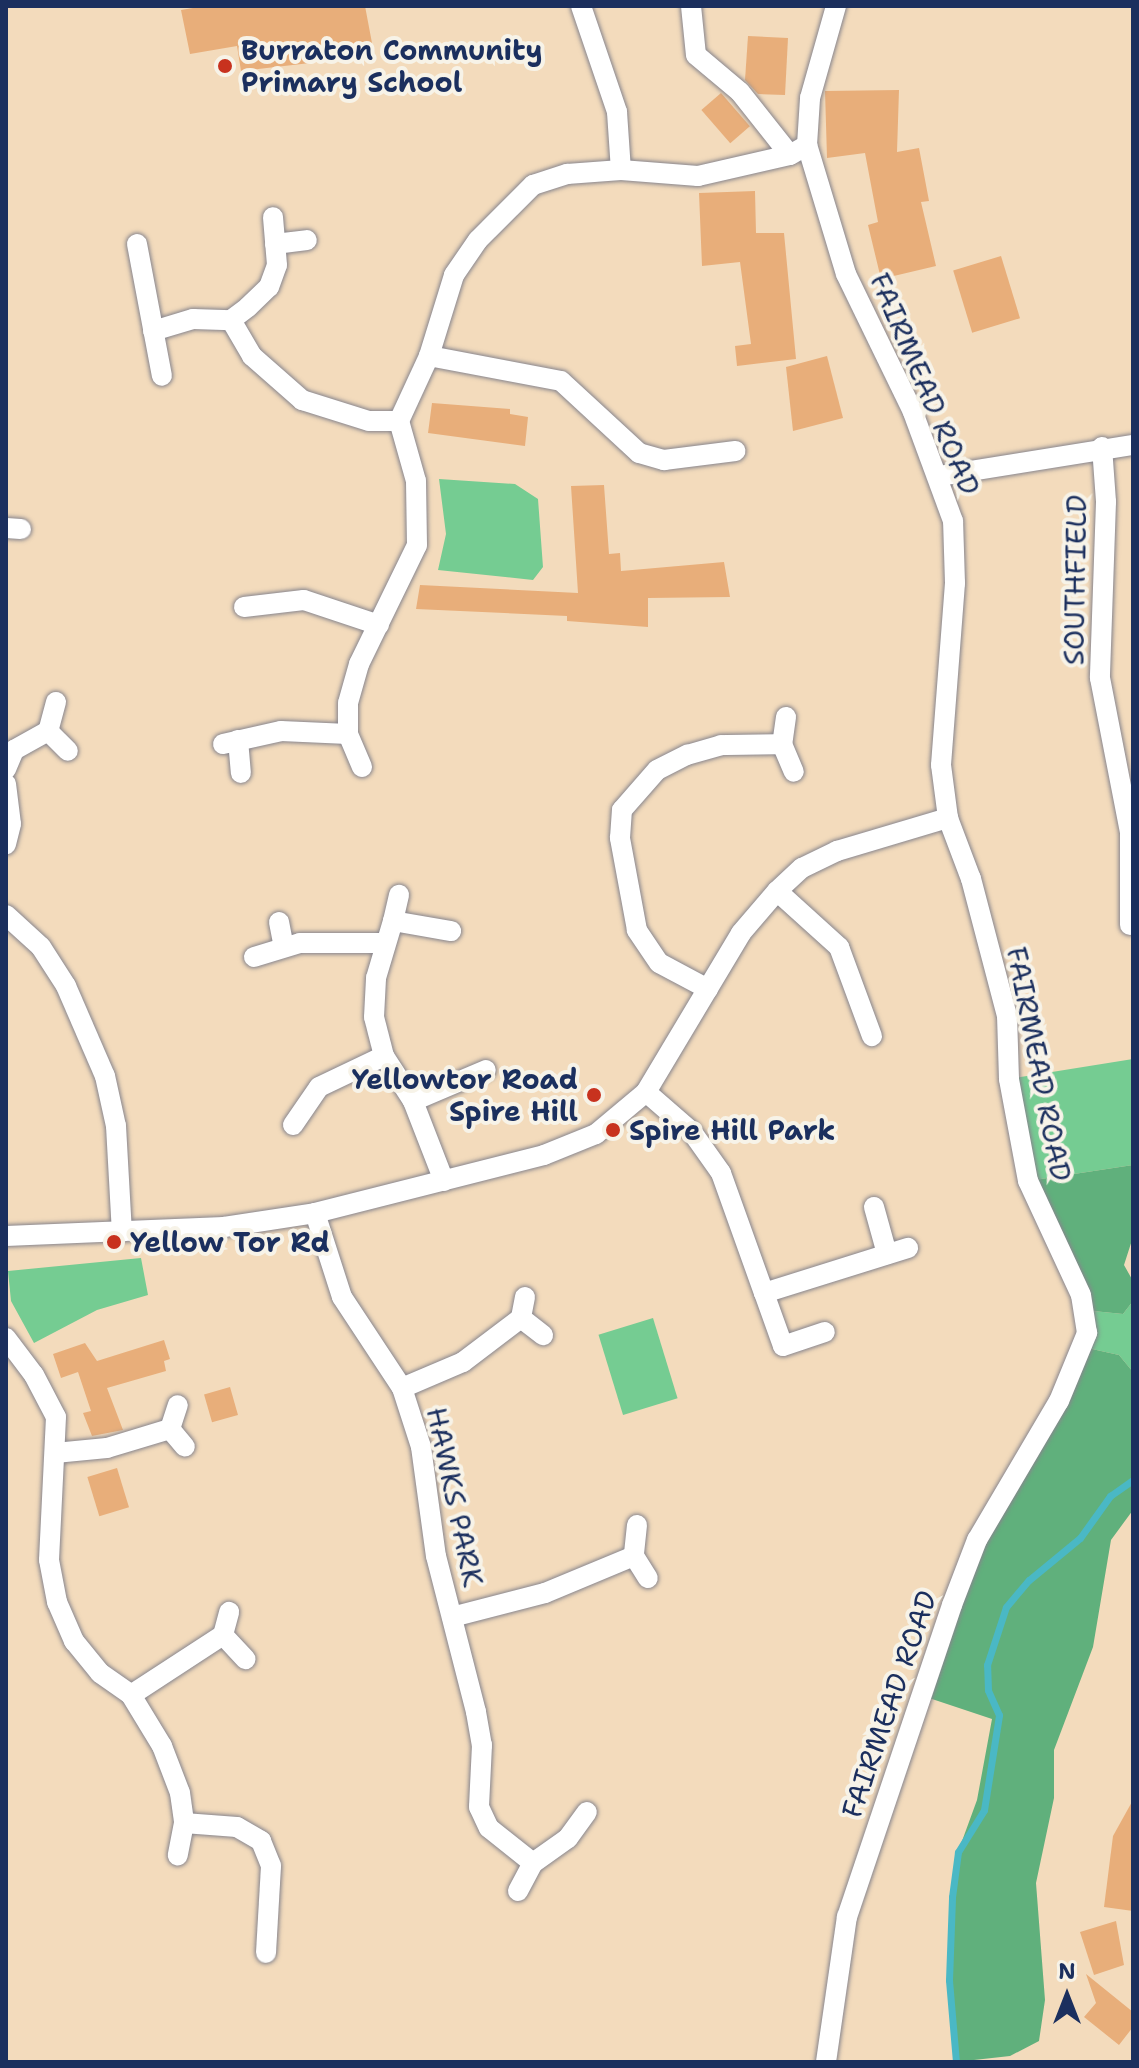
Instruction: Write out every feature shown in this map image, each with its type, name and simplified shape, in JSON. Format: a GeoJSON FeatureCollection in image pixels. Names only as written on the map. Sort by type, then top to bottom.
{"type":"FeatureCollection","features":[{"type":"Feature","properties":{"kind":"street"},"geometry":{"type":"LineString","coordinates":[[581,6],[617,112],[621,170]]}},
{"type":"Feature","properties":{"kind":"street"},"geometry":{"type":"LineString","coordinates":[[691,6],[696,55],[740,92],[799,150]]}},
{"type":"Feature","properties":{"kind":"street","name":"FAIRMEAD ROAD"},"geometry":{"type":"LineString","coordinates":[[826,2062],[847,1917],[952,1605],[977,1540],[1059,1401],[1087,1333],[1081,1295],[1028,1181],[1009,1079],[1007,1016],[971,879],[948,818],[941,749],[955,583],[954,534],[939,476],[846,274],[799,150],[836,6]]}},
{"type":"Feature","properties":{"kind":"street"},"geometry":{"type":"LineString","coordinates":[[362,767],[348,734],[348,703],[359,664],[417,545],[416,481],[399,421],[429,356],[454,275],[513,201],[533,185],[567,174],[621,170],[698,176],[799,150]]}},
{"type":"Feature","properties":{"kind":"street"},"geometry":{"type":"LineString","coordinates":[[153,331],[193,319],[231,320],[269,287],[277,265],[273,217]]}},
{"type":"Feature","properties":{"kind":"street"},"geometry":{"type":"LineString","coordinates":[[275,244],[307,240]]}},
{"type":"Feature","properties":{"kind":"street"},"geometry":{"type":"LineString","coordinates":[[137,244],[162,376]]}},
{"type":"Feature","properties":{"kind":"street"},"geometry":{"type":"LineString","coordinates":[[231,320],[252,356],[302,400],[369,421],[399,421]]}},
{"type":"Feature","properties":{"kind":"street"},"geometry":{"type":"LineString","coordinates":[[429,356],[561,381],[639,453],[664,460],[735,451]]}},
{"type":"Feature","properties":{"kind":"street"},"geometry":{"type":"LineString","coordinates":[[939,476],[1102,447],[1133,445]]}},
{"type":"Feature","properties":{"kind":"street","name":"SOUTHFIELD"},"geometry":{"type":"LineString","coordinates":[[1102,447],[1106,502],[1100,678],[1130,832],[1130,925]]}},
{"type":"Feature","properties":{"kind":"street"},"geometry":{"type":"LineString","coordinates":[[244,607],[304,600],[379,625]]}},
{"type":"Feature","properties":{"kind":"street"},"geometry":{"type":"LineString","coordinates":[[6,769],[14,750],[48,731],[56,702]]}},
{"type":"Feature","properties":{"kind":"street"},"geometry":{"type":"LineString","coordinates":[[786,717],[782,744],[794,772]]}},
{"type":"Feature","properties":{"kind":"street"},"geometry":{"type":"LineString","coordinates":[[48,731],[68,751]]}},
{"type":"Feature","properties":{"kind":"street"},"geometry":{"type":"LineString","coordinates":[[241,773],[230,742],[281,731],[348,734]]}},
{"type":"Feature","properties":{"kind":"street"},"geometry":{"type":"LineString","coordinates":[[708,989],[659,963],[637,930],[620,838],[622,810],[657,770],[687,755],[721,745],[782,744]]}},
{"type":"Feature","properties":{"kind":"street"},"geometry":{"type":"LineString","coordinates":[[6,784],[11,824],[6,844]]}},
{"type":"Feature","properties":{"kind":"street"},"geometry":{"type":"LineString","coordinates":[[6,1236],[224,1227],[315,1213],[544,1155],[596,1134],[646,1092],[741,933],[777,891],[802,868],[837,851],[948,818]]}},
{"type":"Feature","properties":{"kind":"street"},"geometry":{"type":"LineString","coordinates":[[777,891],[839,947],[872,1036]]}},
{"type":"Feature","properties":{"kind":"street"},"geometry":{"type":"LineString","coordinates":[[399,895],[384,943],[374,1017],[384,1056],[413,1101],[444,1181]]}},
{"type":"Feature","properties":{"kind":"street"},"geometry":{"type":"LineString","coordinates":[[6,915],[41,947],[66,986],[105,1076],[116,1126],[122,1232]]}},
{"type":"Feature","properties":{"kind":"street"},"geometry":{"type":"LineString","coordinates":[[393,921],[451,931]]}},
{"type":"Feature","properties":{"kind":"street"},"geometry":{"type":"LineString","coordinates":[[279,922],[284,947]]}},
{"type":"Feature","properties":{"kind":"street"},"geometry":{"type":"LineString","coordinates":[[254,957],[284,947],[338,940],[384,943]]}},
{"type":"Feature","properties":{"kind":"street"},"geometry":{"type":"LineString","coordinates":[[293,1125],[319,1087],[384,1056]]}},
{"type":"Feature","properties":{"kind":"street"},"geometry":{"type":"LineString","coordinates":[[413,1101],[486,1070]]}},
{"type":"Feature","properties":{"kind":"street"},"geometry":{"type":"LineString","coordinates":[[646,1092],[692,1132],[721,1173],[783,1346],[825,1332]]}},
{"type":"Feature","properties":{"kind":"street"},"geometry":{"type":"LineString","coordinates":[[874,1207],[887,1254]]}},
{"type":"Feature","properties":{"kind":"street","name":"HAWKS PARK"},"geometry":{"type":"LineString","coordinates":[[315,1213],[342,1297],[402,1388],[421,1447],[436,1556],[482,1745],[479,1807],[489,1828],[533,1863]]}},
{"type":"Feature","properties":{"kind":"street"},"geometry":{"type":"LineString","coordinates":[[764,1293],[908,1248]]}},
{"type":"Feature","properties":{"kind":"street"},"geometry":{"type":"LineString","coordinates":[[525,1297],[521,1318],[543,1335]]}},
{"type":"Feature","properties":{"kind":"street","name":"HAWKS PARK"},"geometry":{"type":"LineString","coordinates":[[402,1388],[463,1362],[521,1318]]}},
{"type":"Feature","properties":{"kind":"street"},"geometry":{"type":"LineString","coordinates":[[6,1338],[34,1375],[56,1417],[49,1560],[57,1602],[74,1641],[100,1673],[131,1695],[162,1746],[180,1793],[184,1823],[178,1855]]}},
{"type":"Feature","properties":{"kind":"street"},"geometry":{"type":"LineString","coordinates":[[170,1429],[178,1405]]}},
{"type":"Feature","properties":{"kind":"street"},"geometry":{"type":"LineString","coordinates":[[55,1453],[107,1448],[170,1429]]}},
{"type":"Feature","properties":{"kind":"street"},"geometry":{"type":"LineString","coordinates":[[170,1429],[185,1447]]}},
{"type":"Feature","properties":{"kind":"street"},"geometry":{"type":"LineString","coordinates":[[637,1525],[634,1556],[648,1578]]}},
{"type":"Feature","properties":{"kind":"street","name":"HAWKS PARK"},"geometry":{"type":"LineString","coordinates":[[452,1617],[545,1593],[634,1556]]}},
{"type":"Feature","properties":{"kind":"street"},"geometry":{"type":"LineString","coordinates":[[131,1695],[223,1635],[229,1612]]}},
{"type":"Feature","properties":{"kind":"street"},"geometry":{"type":"LineString","coordinates":[[223,1635],[245,1659]]}},
{"type":"Feature","properties":{"kind":"street"},"geometry":{"type":"LineString","coordinates":[[518,1891],[533,1863],[568,1838],[587,1812]]}},
{"type":"Feature","properties":{"kind":"street"},"geometry":{"type":"LineString","coordinates":[[184,1823],[237,1827],[261,1841],[271,1866],[266,1953]]}},
{"type":"Feature","properties":{"kind":"green space"},"geometry":{"type":"Polygon","coordinates":[[[439,479],[515,484],[538,499],[543,567],[533,580],[438,570],[446,534],[439,479]]]}},
{"type":"Feature","properties":{"kind":"green space"},"geometry":{"type":"Polygon","coordinates":[[[1133,1059],[1133,1165],[1028,1181],[1009,1079],[1133,1059]]]}},
{"type":"Feature","properties":{"kind":"green space"},"geometry":{"type":"Polygon","coordinates":[[[1133,1165],[1133,1237],[1124,1265],[1133,1281],[1133,1301],[1123,1314],[1083,1310],[1028,1181],[1133,1165]]]}},
{"type":"Feature","properties":{"kind":"green space"},"geometry":{"type":"Polygon","coordinates":[[[141,1258],[148,1295],[97,1310],[34,1343],[11,1301],[8,1271],[141,1258]]]}},
{"type":"Feature","properties":{"kind":"green space"},"geometry":{"type":"Polygon","coordinates":[[[1133,1301],[1133,1372],[1119,1355],[1083,1347],[1083,1310],[1123,1314],[1133,1301]]]}},
{"type":"Feature","properties":{"kind":"green space"},"geometry":{"type":"Polygon","coordinates":[[[653,1318],[678,1398],[623,1415],[598,1335],[653,1318]]]}},
{"type":"Feature","properties":{"kind":"green space"},"geometry":{"type":"Polygon","coordinates":[[[1083,1347],[1119,1355],[1133,1372],[1133,1510],[1111,1540],[1093,1647],[1054,1750],[1054,1798],[1036,1883],[1045,2000],[1039,2041],[1010,2056],[956,2062],[949,1964],[958,1852],[977,1800],[992,1719],[920,1695],[974,1548],[1083,1347]]]}},
{"type":"Feature","properties":{"kind":"building"},"geometry":{"type":"Polygon","coordinates":[[[205,6],[365,6],[372,43],[308,55],[310,63],[241,71],[237,46],[190,54],[181,10],[205,6]]]}},
{"type":"Feature","properties":{"kind":"building"},"geometry":{"type":"Polygon","coordinates":[[[748,36],[788,38],[785,95],[758,94],[745,80],[748,36]]]}},
{"type":"Feature","properties":{"kind":"building"},"geometry":{"type":"Polygon","coordinates":[[[899,90],[897,152],[919,148],[929,201],[921,202],[936,266],[881,279],[868,225],[878,222],[865,153],[827,158],[825,91],[899,90]]]}},
{"type":"Feature","properties":{"kind":"building"},"geometry":{"type":"Polygon","coordinates":[[[721,93],[750,126],[730,143],[701,110],[721,93]]]}},
{"type":"Feature","properties":{"kind":"building"},"geometry":{"type":"Polygon","coordinates":[[[755,191],[756,233],[784,233],[796,359],[737,366],[735,346],[751,344],[740,262],[702,266],[699,193],[755,191]]]}},
{"type":"Feature","properties":{"kind":"building"},"geometry":{"type":"Polygon","coordinates":[[[1001,256],[1020,318],[972,333],[953,271],[1001,256]]]}},
{"type":"Feature","properties":{"kind":"building"},"geometry":{"type":"Polygon","coordinates":[[[827,356],[843,418],[793,431],[786,367],[827,356]]]}},
{"type":"Feature","properties":{"kind":"building"},"geometry":{"type":"Polygon","coordinates":[[[432,403],[510,409],[510,414],[528,417],[525,446],[428,433],[432,403]]]}},
{"type":"Feature","properties":{"kind":"building"},"geometry":{"type":"Polygon","coordinates":[[[604,485],[609,554],[620,553],[621,571],[724,562],[730,597],[648,598],[648,627],[567,621],[567,616],[416,609],[420,585],[578,593],[571,486],[604,485]]]}},
{"type":"Feature","properties":{"kind":"building"},"geometry":{"type":"Polygon","coordinates":[[[164,1340],[170,1359],[164,1361],[166,1371],[107,1388],[123,1430],[92,1436],[83,1413],[91,1411],[78,1372],[61,1378],[53,1354],[85,1343],[97,1361],[164,1340]]]}},
{"type":"Feature","properties":{"kind":"building"},"geometry":{"type":"Polygon","coordinates":[[[230,1387],[238,1415],[212,1422],[204,1394],[230,1387]]]}},
{"type":"Feature","properties":{"kind":"building"},"geometry":{"type":"Polygon","coordinates":[[[117,1468],[129,1507],[99,1516],[87,1477],[117,1468]]]}},
{"type":"Feature","properties":{"kind":"building"},"geometry":{"type":"Polygon","coordinates":[[[1133,1800],[1133,1911],[1104,1907],[1113,1836],[1133,1800]]]}},
{"type":"Feature","properties":{"kind":"building"},"geometry":{"type":"Polygon","coordinates":[[[1116,1921],[1124,1965],[1094,1975],[1080,1932],[1116,1921]]]}},
{"type":"Feature","properties":{"kind":"building"},"geometry":{"type":"Polygon","coordinates":[[[1086,1974],[1133,2012],[1133,2027],[1119,2045],[1084,2017],[1096,2003],[1086,1974]]]}},
{"type":"Feature","properties":{"kind":"waterway"},"geometry":{"type":"LineString","coordinates":[[956,2062],[949,1980],[952,1897],[958,1852],[984,1810],[999,1715],[988,1690],[987,1665],[1006,1607],[1029,1580],[1080,1538],[1110,1496],[1133,1480]]}},
{"type":"Feature","properties":{"kind":"place","name":"Burraton Community Primary School"},"geometry":{"type":"Point","coordinates":[225,66]}},
{"type":"Feature","properties":{"kind":"place","name":"Yellowtor Road Spire Hill"},"geometry":{"type":"Point","coordinates":[594,1095]}},
{"type":"Feature","properties":{"kind":"place","name":"Spire Hill Park"},"geometry":{"type":"Point","coordinates":[613,1130]}},
{"type":"Feature","properties":{"kind":"place","name":"Yellow Tor Rd"},"geometry":{"type":"Point","coordinates":[114,1242]}}]}
